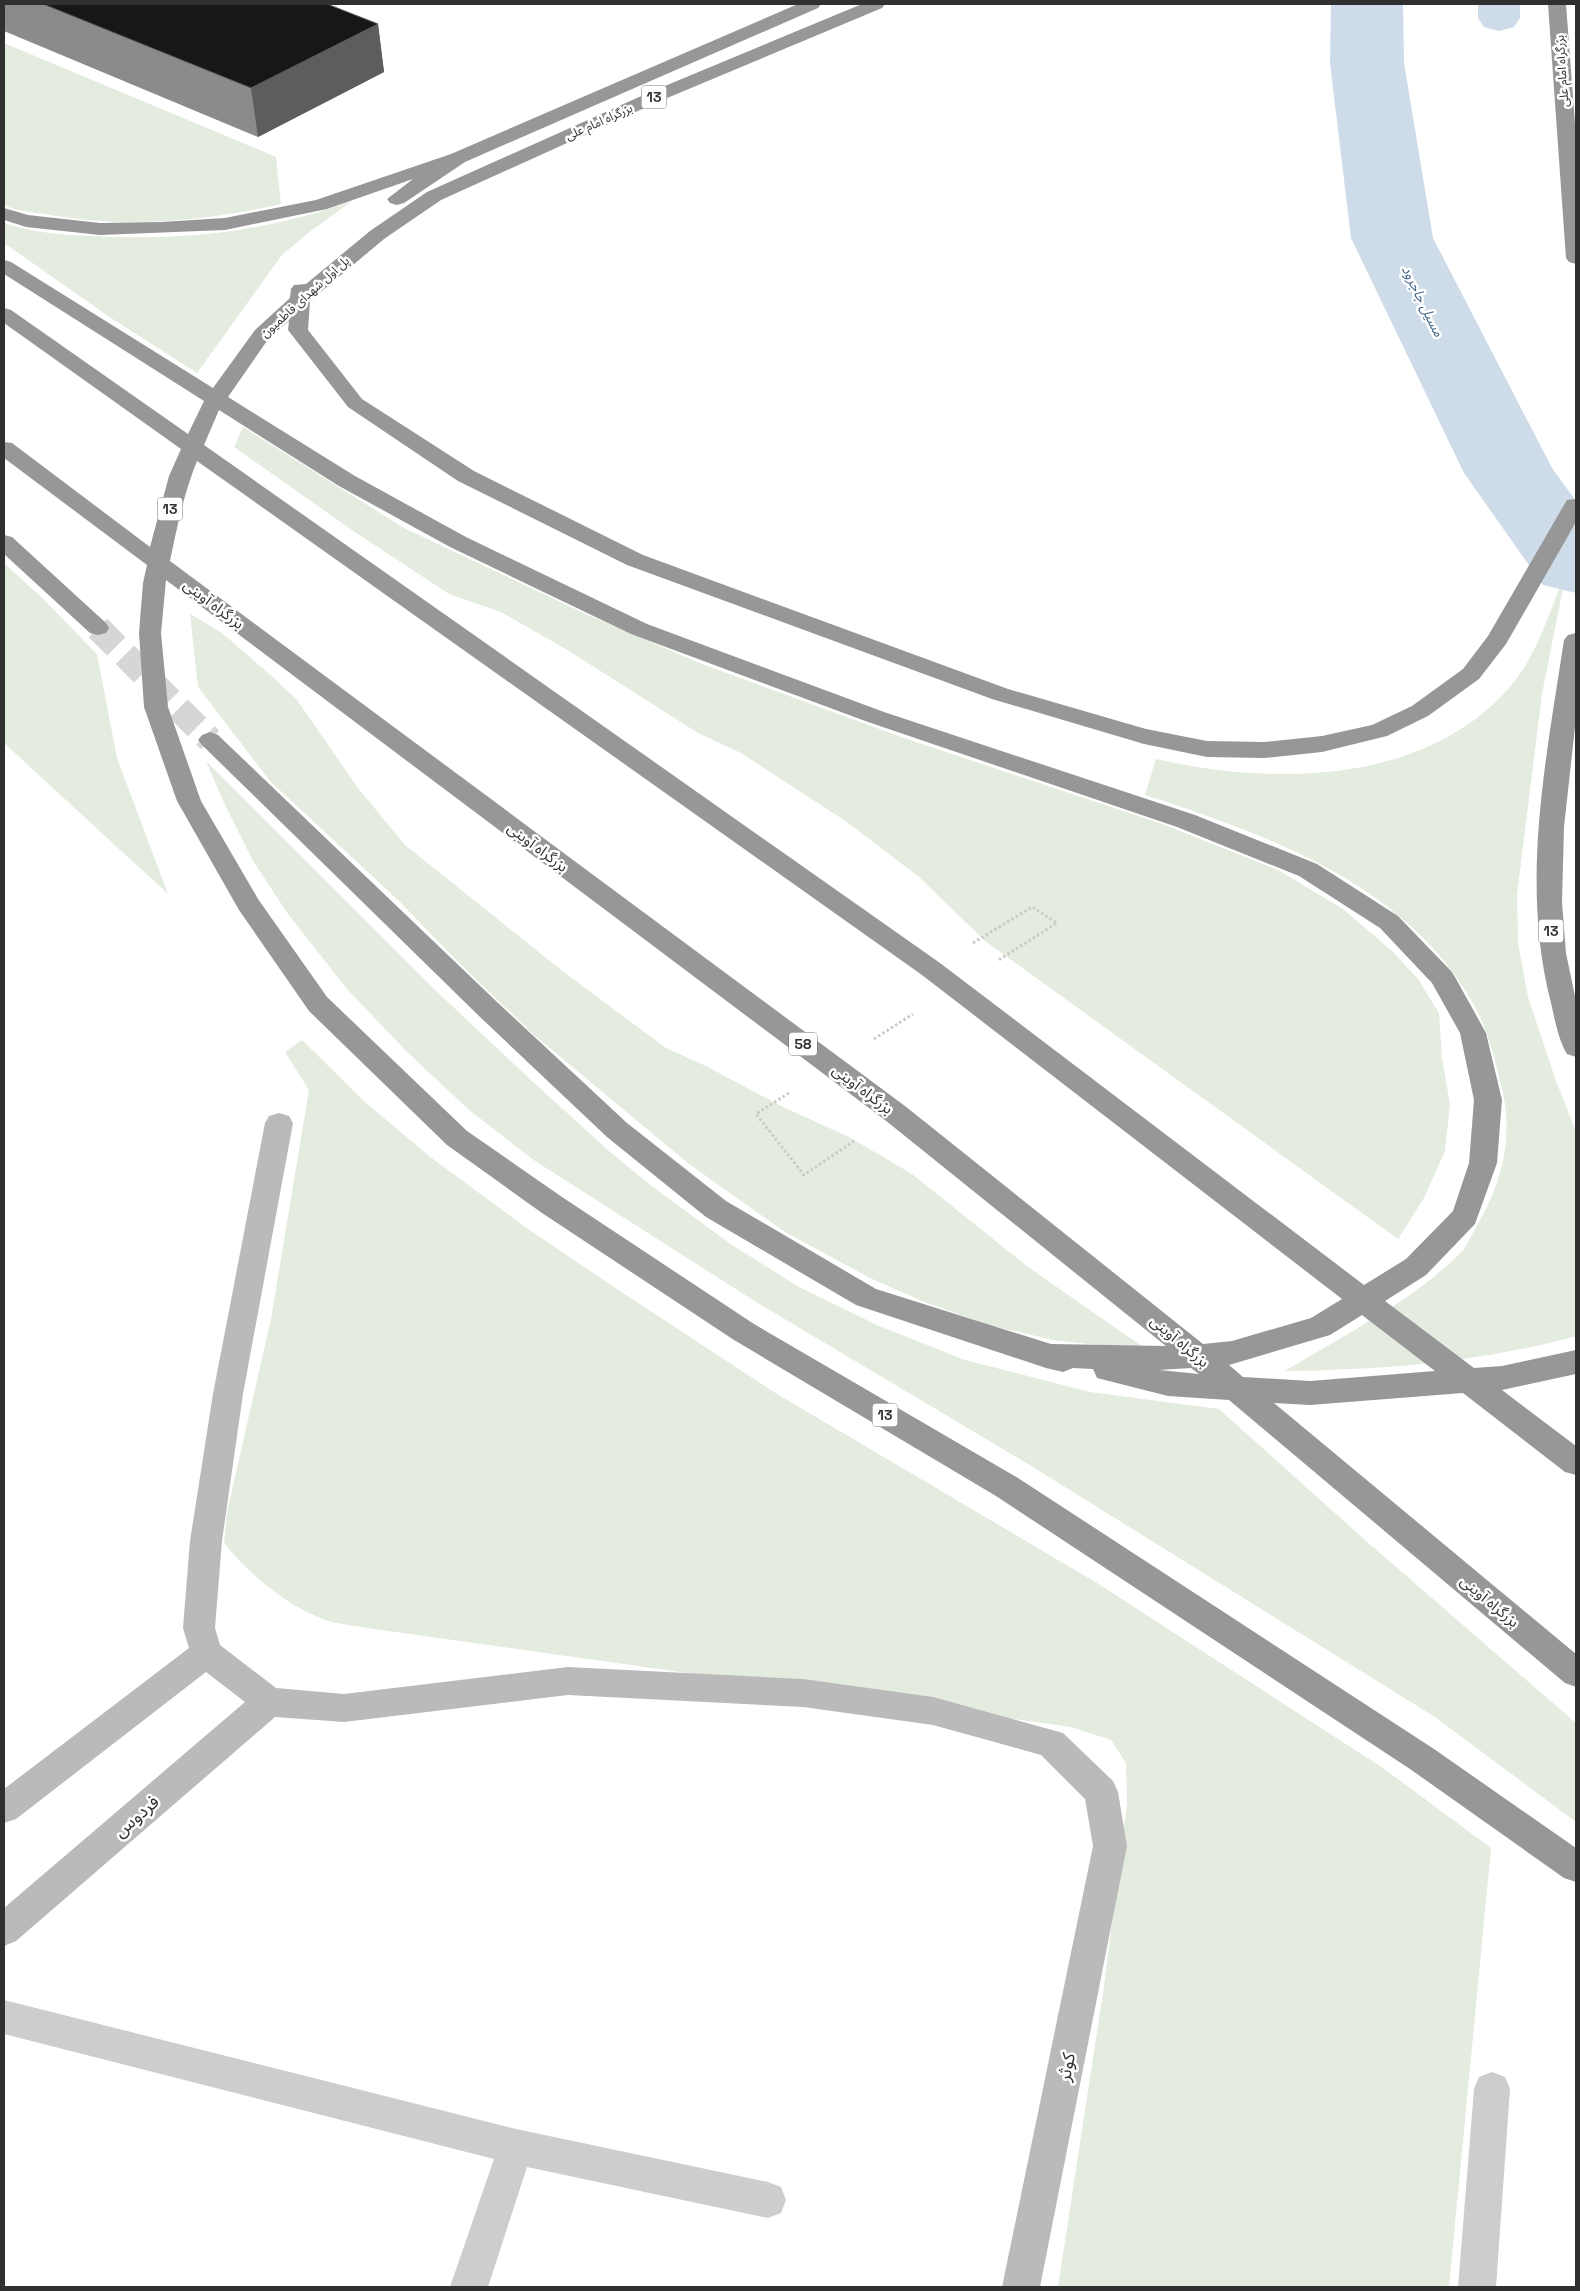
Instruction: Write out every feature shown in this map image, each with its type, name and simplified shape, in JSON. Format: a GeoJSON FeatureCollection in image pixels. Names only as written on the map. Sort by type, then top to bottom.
{"type":"FeatureCollection","features":[{"type":"Feature","properties":{"kind":"highway"},"geometry":{"type":"LineString","coordinates":[[4,214],[26,220],[100,229],[161,228],[225,224],[320,205],[458,158],[812,4]]}},
{"type":"Feature","properties":{"kind":"highway","name":"بزرگراه امام علی"},"geometry":{"type":"LineString","coordinates":[[434,196],[654,97],[876,4]]}},
{"type":"Feature","properties":{"kind":"highway","name":"بزرگراه امام علی"},"geometry":{"type":"LineString","coordinates":[[1557,4],[1576,258]]}},
{"type":"Feature","properties":{"kind":"highway"},"geometry":{"type":"LineString","coordinates":[[458,158],[385,207],[322,257],[301,289],[298,330],[355,403],[466,476],[635,560],[802,623],[1000,694],[1144,736],[1198,747],[1264,750],[1322,744],[1378,731],[1420,712],[1472,674],[1498,638],[1576,505]]}},
{"type":"Feature","properties":{"kind":"highway","name":"پل اول شهدای فاطمیون"},"geometry":{"type":"LineString","coordinates":[[434,196],[377,234],[331,272],[262,334],[210,409],[180,476],[166,524],[154,583],[150,633],[156,707],[189,801],[248,904],[318,1004],[457,1138],[552,1205],[744,1332],[1007,1487],[1422,1759],[1576,1867]]}},
{"type":"Feature","properties":{"kind":"highway"},"geometry":{"type":"LineString","coordinates":[[4,266],[347,481],[458,542],[639,629],[876,717],[1186,821],[1308,870],[1389,922],[1442,977],[1472,1033],[1488,1100],[1483,1163],[1465,1216],[1416,1267],[1320,1327],[1232,1353],[1152,1359],[1046,1356]]}},
{"type":"Feature","properties":{"kind":"highway"},"geometry":{"type":"LineString","coordinates":[[4,314],[931,969],[1576,1463]]}},
{"type":"Feature","properties":{"kind":"highway","name":"بزرگراه آوینی"},"geometry":{"type":"LineString","coordinates":[[4,448],[896,1113],[1152,1316],[1576,1673]]}},
{"type":"Feature","properties":{"kind":"highway"},"geometry":{"type":"LineString","coordinates":[[4,542],[98,628]]}},
{"type":"Feature","properties":{"kind":"highway","name":"13"},"geometry":{"type":"LineString","coordinates":[[1576,640],[1551,812],[1550,880],[1551,940],[1564,1007],[1576,1047]]}},
{"type":"Feature","properties":{"kind":"highway"},"geometry":{"type":"LineString","coordinates":[[210,740],[488,1009],[617,1130],[716,1209],[866,1296],[1046,1356],[1168,1384],[1310,1393],[1502,1378],[1576,1362]]}},
{"type":"Feature","properties":{"kind":"main road"},"geometry":{"type":"LineString","coordinates":[[269,1702],[206,1653],[199,1628],[206,1541],[228,1394],[279,1123]]}},
{"type":"Feature","properties":{"kind":"main road"},"geometry":{"type":"LineString","coordinates":[[4,1808],[206,1653]]}},
{"type":"Feature","properties":{"kind":"main road","name":"کوثر"},"geometry":{"type":"LineString","coordinates":[[269,1702],[344,1708],[568,1681],[802,1693],[934,1711],[1051,1743],[1101,1792],[1110,1846],[1021,2287]]}},
{"type":"Feature","properties":{"kind":"main road","name":"فردوس"},"geometry":{"type":"LineString","coordinates":[[4,1930],[269,1702]]}},
{"type":"Feature","properties":{"kind":"street"},"geometry":{"type":"LineString","coordinates":[[4,2017],[516,2147],[768,2200]]}},
{"type":"Feature","properties":{"kind":"street"},"geometry":{"type":"LineString","coordinates":[[1477,2287],[1492,2089]]}},
{"type":"Feature","properties":{"kind":"street"},"geometry":{"type":"LineString","coordinates":[[470,2287],[516,2147]]}},
{"type":"Feature","properties":{"kind":"path"},"geometry":{"type":"LineString","coordinates":[[931,969],[1032,908],[1057,923],[990,965]]}},
{"type":"Feature","properties":{"kind":"path"},"geometry":{"type":"LineString","coordinates":[[873,1040],[915,1013]]}},
{"type":"Feature","properties":{"kind":"path"},"geometry":{"type":"LineString","coordinates":[[789,1092],[756,1114],[804,1175],[896,1113]]}},
{"type":"Feature","properties":{"kind":"shaded area"},"geometry":{"type":"Polygon","coordinates":[[[4,43],[276,157],[281,204],[193,219],[134,222],[74,219],[14,209],[4,205],[4,43]]]}},
{"type":"Feature","properties":{"kind":"shaded area"},"geometry":{"type":"Polygon","coordinates":[[[352,201],[308,233],[282,255],[197,373],[111,318],[4,243],[4,223],[35,231],[68,235],[156,237],[189,235],[255,227],[320,212],[352,201]]]}},
{"type":"Feature","properties":{"kind":"shaded area"},"geometry":{"type":"Polygon","coordinates":[[[243,427],[404,528],[588,615],[702,664],[904,738],[1165,825],[1278,870],[1343,909],[1393,952],[1418,979],[1439,1013],[1442,1058],[1450,1104],[1445,1151],[1424,1198],[1398,1239],[985,941],[919,877],[847,822],[741,753],[698,733],[569,651],[501,612],[449,594],[352,530],[234,447],[243,427]]]}},
{"type":"Feature","properties":{"kind":"shaded area"},"geometry":{"type":"Polygon","coordinates":[[[4,563],[41,597],[97,654],[117,758],[168,894],[4,743],[4,563]]]}},
{"type":"Feature","properties":{"kind":"shaded area"},"geometry":{"type":"Polygon","coordinates":[[[1567,568],[1542,694],[1517,895],[1518,943],[1528,997],[1555,1078],[1576,1132],[1576,1336],[1504,1352],[1432,1363],[1358,1369],[1285,1371],[1402,1300],[1445,1268],[1463,1250],[1485,1211],[1503,1162],[1507,1128],[1503,1093],[1488,1037],[1474,1005],[1446,963],[1412,927],[1373,896],[1331,870],[1286,847],[1239,828],[1145,795],[1156,759],[1201,768],[1248,773],[1297,774],[1345,770],[1391,760],[1435,743],[1475,719],[1510,687],[1520,674],[1543,630],[1567,568]]]}},
{"type":"Feature","properties":{"kind":"shaded area"},"geometry":{"type":"Polygon","coordinates":[[[190,614],[222,633],[297,700],[358,788],[405,845],[565,973],[666,1048],[706,1066],[781,1106],[849,1137],[912,1174],[1028,1267],[1143,1347],[1116,1347],[1053,1340],[989,1325],[922,1301],[870,1278],[785,1232],[689,1164],[534,1035],[459,963],[399,901],[270,781],[198,687],[190,614]]]}},
{"type":"Feature","properties":{"kind":"shaded area"},"geometry":{"type":"Polygon","coordinates":[[[206,761],[434,989],[531,1080],[610,1152],[653,1187],[732,1245],[799,1287],[879,1326],[965,1360],[1090,1392],[1219,1409],[1365,1540],[1576,1723],[1576,1822],[1435,1717],[1028,1464],[756,1302],[532,1159],[468,1109],[406,1051],[347,989],[288,914],[253,861],[225,805],[206,761]]]}},
{"type":"Feature","properties":{"kind":"shaded area"},"geometry":{"type":"Polygon","coordinates":[[[302,1040],[365,1102],[429,1156],[528,1229],[777,1394],[1097,1583],[1383,1768],[1491,1848],[1449,2287],[1058,2287],[1103,1993],[1127,1804],[1126,1763],[1111,1740],[1071,1727],[337,1623],[325,1620],[296,1606],[270,1588],[234,1555],[224,1543],[227,1512],[271,1319],[309,1090],[285,1052],[302,1040]]]}},
{"type":"Feature","properties":{"kind":"building"},"geometry":{"type":"Polygon","coordinates":[[[43,4],[327,4],[378,24],[251,88],[43,4]]]}},
{"type":"Feature","properties":{"kind":"waterway","name":"مسیل جاجرود"},"geometry":{"type":"LineString","coordinates":[[1367,4],[1367,63],[1392,238],[1509,473],[1576,565]]}},
{"type":"Feature","properties":{"kind":"waterway"},"geometry":{"type":"LineString","coordinates":[[1499,4],[1499,18]]}},
{"type":"Feature","properties":{"kind":"tunnel"},"geometry":{"type":"LineString","coordinates":[[98,628],[210,740]]}}]}
